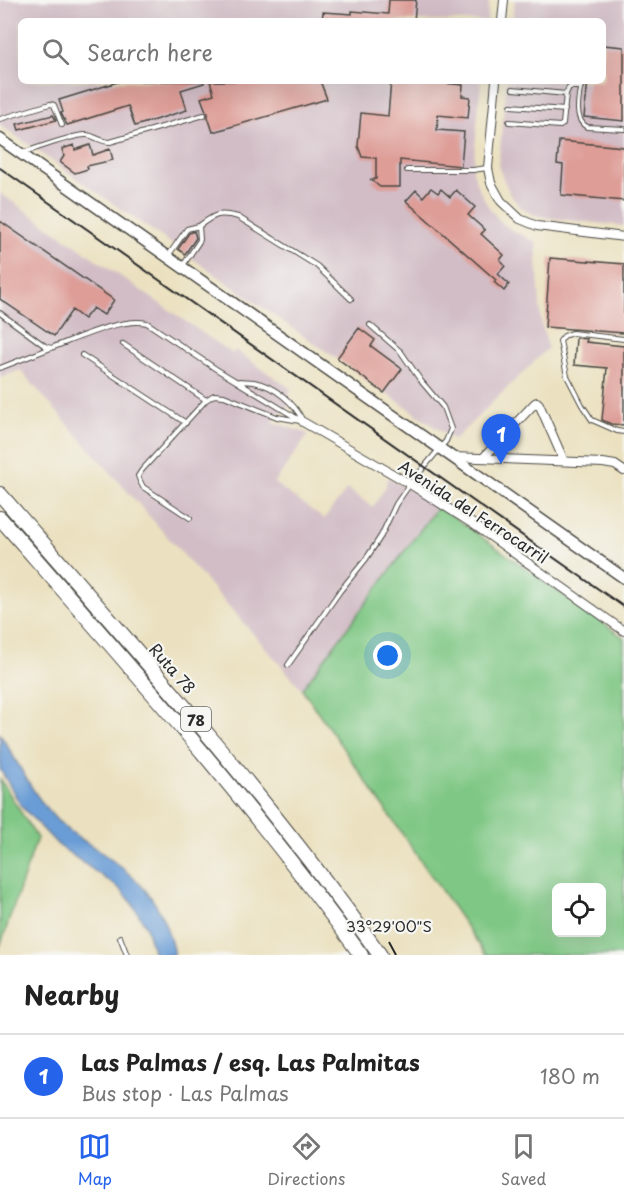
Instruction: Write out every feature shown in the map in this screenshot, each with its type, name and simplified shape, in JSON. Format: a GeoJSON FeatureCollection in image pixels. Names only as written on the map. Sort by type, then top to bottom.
{"type":"FeatureCollection","features":[{"type":"Feature","properties":{"kind":"highway","name":"Ruta 78"},"geometry":{"type":"LineString","coordinates":[[0,494],[242,774],[313,864],[380,955]]}},
{"type":"Feature","properties":{"kind":"highway","name":"Ruta 78"},"geometry":{"type":"LineString","coordinates":[[0,518],[146,684],[224,777],[308,883],[361,955]]}},
{"type":"Feature","properties":{"kind":"main road"},"geometry":{"type":"LineString","coordinates":[[0,139],[624,578]]}},
{"type":"Feature","properties":{"kind":"street"},"geometry":{"type":"LineString","coordinates":[[502,18],[504,0]]}},
{"type":"Feature","properties":{"kind":"street"},"geometry":{"type":"LineString","coordinates":[[496,84],[488,168],[495,192],[506,207],[520,219],[543,227],[624,237]]}},
{"type":"Feature","properties":{"kind":"street"},"geometry":{"type":"LineString","coordinates":[[484,457],[537,402],[564,461]]}},
{"type":"Feature","properties":{"kind":"street","name":"Avenida del Ferrocarril"},"geometry":{"type":"LineString","coordinates":[[303,422],[410,484],[473,524],[624,631]]}},
{"type":"Feature","properties":{"kind":"street"},"geometry":{"type":"LineString","coordinates":[[452,457],[609,464],[624,471]]}},
{"type":"Feature","properties":{"kind":"lane"},"geometry":{"type":"LineString","coordinates":[[509,122],[560,126],[563,124],[568,87],[581,84],[578,111],[583,125],[624,129]]}},
{"type":"Feature","properties":{"kind":"lane"},"geometry":{"type":"LineString","coordinates":[[513,88],[566,94]]}},
{"type":"Feature","properties":{"kind":"lane"},"geometry":{"type":"LineString","coordinates":[[0,119],[50,104],[56,107],[62,125]]}},
{"type":"Feature","properties":{"kind":"lane"},"geometry":{"type":"LineString","coordinates":[[511,106],[565,110]]}},
{"type":"Feature","properties":{"kind":"lane"},"geometry":{"type":"LineString","coordinates":[[21,153],[82,136],[110,142],[204,115]]}},
{"type":"Feature","properties":{"kind":"lane"},"geometry":{"type":"LineString","coordinates":[[407,170],[488,168]]}},
{"type":"Feature","properties":{"kind":"lane"},"geometry":{"type":"LineString","coordinates":[[167,256],[187,229],[199,226],[210,217],[223,213],[238,217],[317,266],[351,299]]}},
{"type":"Feature","properties":{"kind":"lane"},"geometry":{"type":"LineString","coordinates":[[182,267],[200,240],[199,226]]}},
{"type":"Feature","properties":{"kind":"lane"},"geometry":{"type":"LineString","coordinates":[[0,313],[51,348]]}},
{"type":"Feature","properties":{"kind":"lane"},"geometry":{"type":"LineString","coordinates":[[0,368],[120,323],[141,322],[152,326],[216,369],[303,422]]}},
{"type":"Feature","properties":{"kind":"lane"},"geometry":{"type":"LineString","coordinates":[[288,665],[340,591],[374,548],[396,504],[446,441],[451,429],[443,407],[401,352],[370,325]]}},
{"type":"Feature","properties":{"kind":"lane"},"geometry":{"type":"LineString","coordinates":[[624,339],[572,333],[564,336],[560,341],[567,376],[592,420],[616,431],[624,432]]}},
{"type":"Feature","properties":{"kind":"lane"},"geometry":{"type":"LineString","coordinates":[[123,344],[206,400]]}},
{"type":"Feature","properties":{"kind":"lane"},"geometry":{"type":"LineString","coordinates":[[82,355],[186,423]]}},
{"type":"Feature","properties":{"kind":"lane"},"geometry":{"type":"LineString","coordinates":[[238,381],[253,382],[269,387],[291,404],[300,414],[303,422]]}},
{"type":"Feature","properties":{"kind":"lane"},"geometry":{"type":"LineString","coordinates":[[190,518],[143,487],[138,476],[206,400],[214,395],[224,396],[276,417],[303,422]]}},
{"type":"Feature","properties":{"kind":"lane"},"geometry":{"type":"LineString","coordinates":[[120,937],[127,955]]}},
{"type":"Feature","properties":{"kind":"shaded area"},"geometry":{"type":"Polygon","coordinates":[[[0,0],[489,0],[487,18],[18,18],[18,84],[481,84],[473,170],[476,183],[489,208],[501,222],[513,231],[536,242],[541,321],[548,348],[454,440],[0,125],[0,0]]]}},
{"type":"Feature","properties":{"kind":"shaded area"},"geometry":{"type":"Polygon","coordinates":[[[515,0],[624,0],[624,226],[532,214],[510,195],[498,166],[507,84],[606,84],[606,18],[512,18],[515,0]]]}},
{"type":"Feature","properties":{"kind":"shaded area"},"geometry":{"type":"Polygon","coordinates":[[[0,193],[233,354],[235,350],[291,389],[288,397],[292,399],[284,414],[279,412],[273,422],[309,434],[274,483],[324,519],[347,489],[373,507],[386,486],[387,477],[438,506],[302,689],[20,370],[0,378],[0,193]]]}},
{"type":"Feature","properties":{"kind":"green space"},"geometry":{"type":"Polygon","coordinates":[[[438,506],[624,638],[624,955],[486,955],[302,689],[438,506]]]}},
{"type":"Feature","properties":{"kind":"green space"},"geometry":{"type":"Polygon","coordinates":[[[0,779],[37,838],[0,947],[0,779]]]}},
{"type":"Feature","properties":{"kind":"water"},"geometry":{"type":"Polygon","coordinates":[[[0,734],[32,788],[55,818],[125,870],[147,893],[163,919],[174,955],[154,955],[146,926],[130,900],[120,889],[58,845],[22,807],[0,769],[0,734]]]}},
{"type":"Feature","properties":{"kind":"building"},"geometry":{"type":"Polygon","coordinates":[[[389,0],[416,0],[414,18],[322,18],[323,12],[352,14],[352,11],[388,14],[389,0]]]}},
{"type":"Feature","properties":{"kind":"building"},"geometry":{"type":"Polygon","coordinates":[[[606,45],[624,47],[624,121],[584,117],[588,84],[606,84],[606,45]]]}},
{"type":"Feature","properties":{"kind":"building"},"geometry":{"type":"Polygon","coordinates":[[[111,84],[201,84],[181,90],[187,110],[135,126],[128,106],[67,125],[61,113],[63,112],[59,100],[111,84]]]}},
{"type":"Feature","properties":{"kind":"building"},"geometry":{"type":"Polygon","coordinates":[[[211,84],[321,84],[327,99],[213,132],[201,98],[214,94],[211,84]]]}},
{"type":"Feature","properties":{"kind":"building"},"geometry":{"type":"Polygon","coordinates":[[[391,84],[463,85],[462,96],[470,97],[468,118],[438,115],[437,130],[464,132],[461,166],[400,160],[400,187],[380,187],[371,180],[376,179],[376,158],[362,157],[358,146],[361,113],[388,116],[391,84]]]}},
{"type":"Feature","properties":{"kind":"building"},"geometry":{"type":"Polygon","coordinates":[[[53,115],[56,120],[19,130],[17,124],[53,115]]]}},
{"type":"Feature","properties":{"kind":"building"},"geometry":{"type":"Polygon","coordinates":[[[559,141],[624,147],[624,201],[561,195],[563,165],[557,164],[559,141]]]}},
{"type":"Feature","properties":{"kind":"building"},"geometry":{"type":"Polygon","coordinates":[[[74,145],[75,150],[90,145],[93,155],[110,149],[113,160],[87,166],[88,169],[75,173],[60,162],[64,156],[62,149],[74,145]]]}},
{"type":"Feature","properties":{"kind":"building"},"geometry":{"type":"Polygon","coordinates":[[[431,188],[438,193],[441,189],[450,197],[456,190],[475,207],[468,215],[485,230],[481,234],[504,255],[500,260],[505,266],[498,274],[509,284],[504,291],[494,282],[496,280],[406,201],[416,190],[423,197],[431,188]]]}},
{"type":"Feature","properties":{"kind":"building"},"geometry":{"type":"Polygon","coordinates":[[[0,221],[114,300],[104,315],[93,308],[84,319],[72,310],[54,336],[0,299],[0,221]]]}},
{"type":"Feature","properties":{"kind":"building"},"geometry":{"type":"Polygon","coordinates":[[[194,231],[196,238],[185,254],[178,249],[189,233],[194,231]]]}},
{"type":"Feature","properties":{"kind":"building"},"geometry":{"type":"Polygon","coordinates":[[[550,258],[624,264],[624,333],[545,327],[550,258]]]}},
{"type":"Feature","properties":{"kind":"building"},"geometry":{"type":"Polygon","coordinates":[[[359,328],[375,340],[371,346],[402,369],[384,393],[337,358],[359,328]]]}},
{"type":"Feature","properties":{"kind":"building"},"geometry":{"type":"Polygon","coordinates":[[[576,338],[587,339],[586,342],[624,346],[624,425],[611,424],[602,420],[607,368],[574,365],[576,338]]]}},
{"type":"Feature","properties":{"kind":"railway"},"geometry":{"type":"LineString","coordinates":[[0,168],[624,607]]}},
{"type":"Feature","properties":{"kind":"place","name":"Las Palmas / esq. Las Palmitas"},"geometry":{"type":"Point","coordinates":[501,464]}}]}
